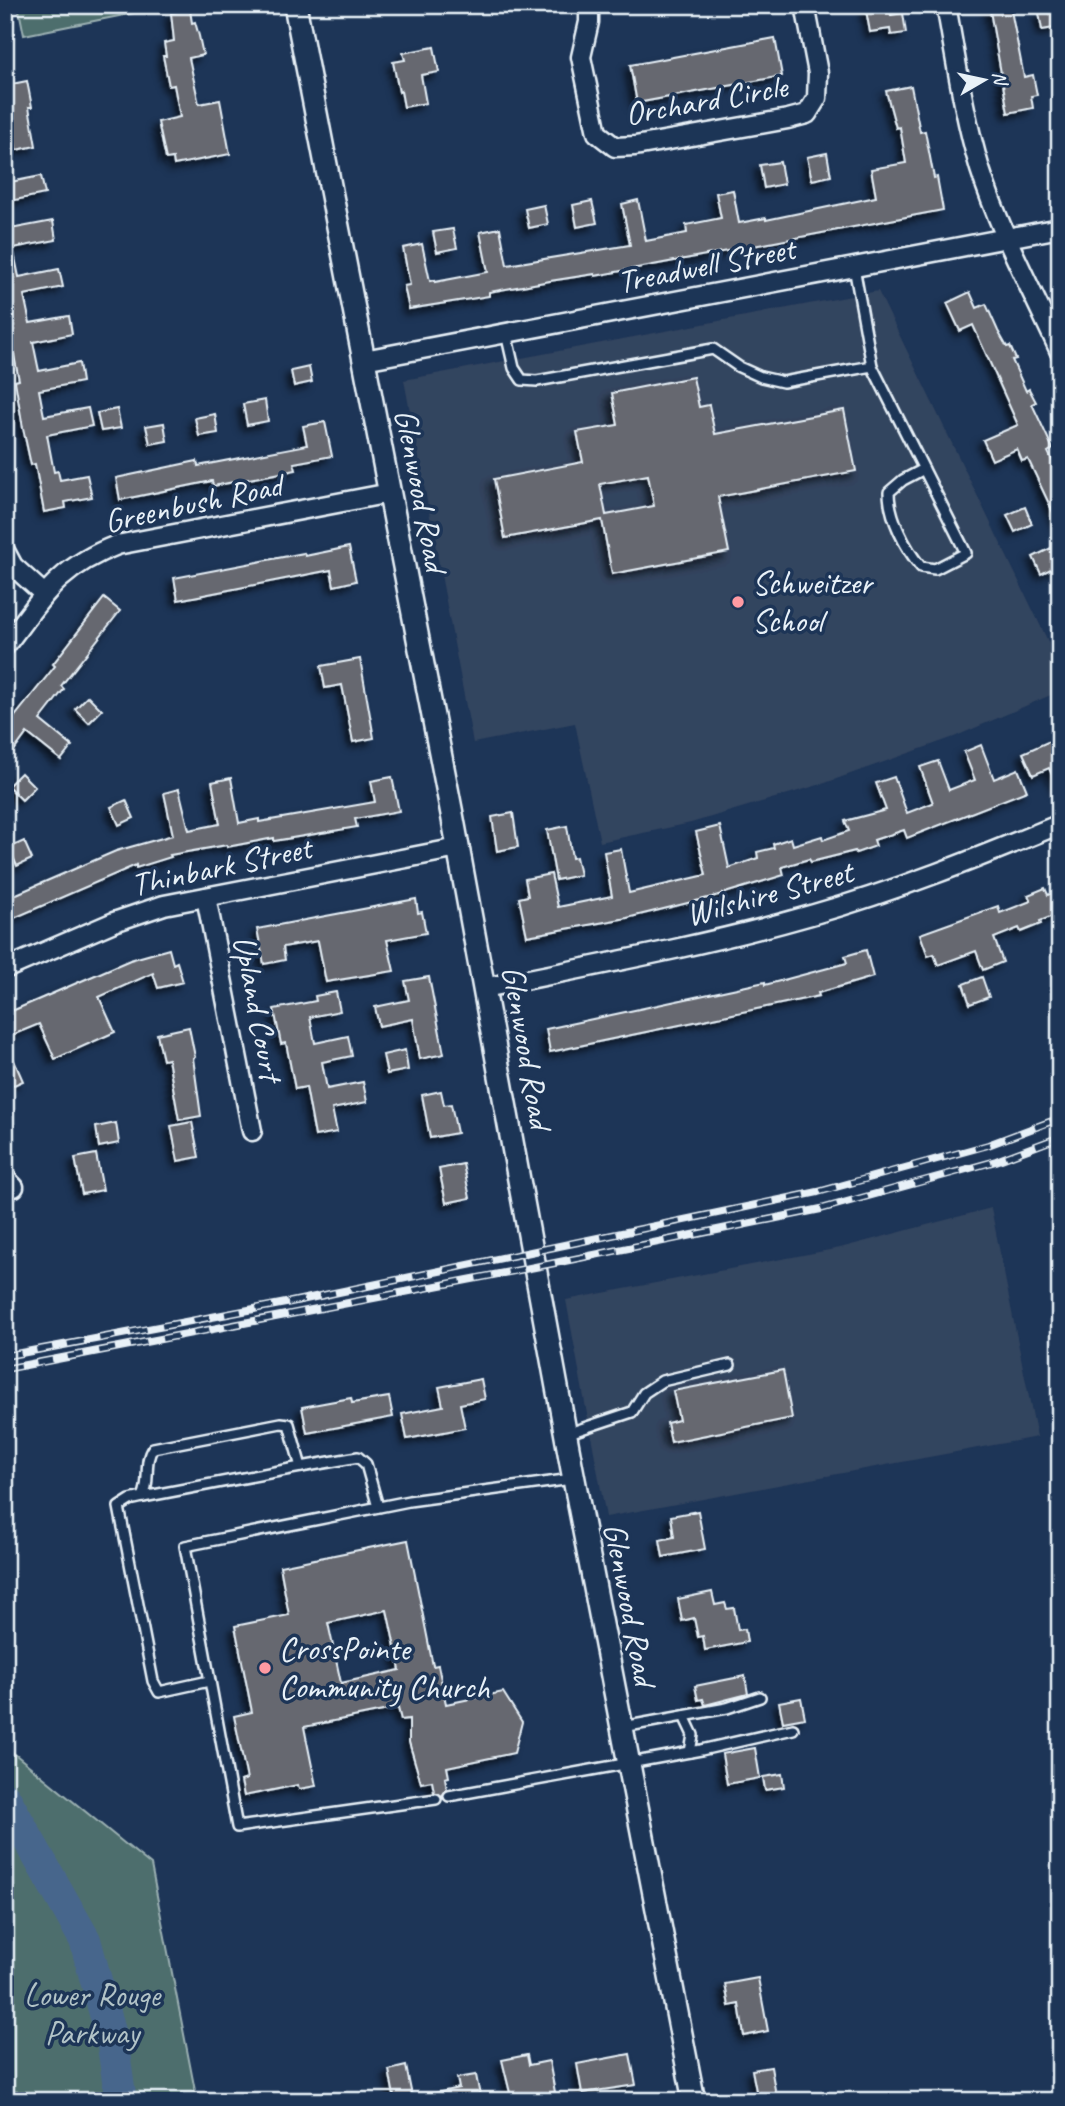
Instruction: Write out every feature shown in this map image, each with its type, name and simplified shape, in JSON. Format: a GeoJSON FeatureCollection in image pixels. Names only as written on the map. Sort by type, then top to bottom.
{"type":"FeatureCollection","features":[{"type":"Feature","properties":{"kind":"street","name":"Glenwood Road"},"geometry":{"type":"LineString","coordinates":[[295,5],[458,848],[574,1478],[694,2101]]}},
{"type":"Feature","properties":{"kind":"street","name":"Orchard Circle"},"geometry":{"type":"LineString","coordinates":[[589,5],[589,22],[581,57],[590,107],[597,133],[615,147],[661,142],[807,114],[817,98],[818,73],[805,5]]}},
{"type":"Feature","properties":{"kind":"street"},"geometry":{"type":"LineString","coordinates":[[946,5],[972,138],[993,205],[1060,352]]}},
{"type":"Feature","properties":{"kind":"street","name":"Treadwell Street"},"geometry":{"type":"LineString","coordinates":[[364,360],[1060,228]]}},
{"type":"Feature","properties":{"kind":"street","name":"Greenbush Road"},"geometry":{"type":"LineString","coordinates":[[5,646],[44,594],[75,565],[117,545],[390,493]]}},
{"type":"Feature","properties":{"kind":"street"},"geometry":{"type":"LineString","coordinates":[[5,551],[13,566],[44,594]]}},
{"type":"Feature","properties":{"kind":"street","name":"Wilshire Street"},"geometry":{"type":"LineString","coordinates":[[484,988],[664,952],[811,915],[940,872],[1060,824]]}},
{"type":"Feature","properties":{"kind":"street","name":"Thinbark Street"},"geometry":{"type":"LineString","coordinates":[[5,969],[138,912],[458,848]]}},
{"type":"Feature","properties":{"kind":"street","name":"Upland Court"},"geometry":{"type":"LineString","coordinates":[[206,897],[252,1131]]}},
{"type":"Feature","properties":{"kind":"lane"},"geometry":{"type":"LineString","coordinates":[[854,267],[872,366],[924,469],[966,553],[935,569],[921,567],[912,556],[889,506],[889,492],[903,480],[924,469]]}},
{"type":"Feature","properties":{"kind":"lane"},"geometry":{"type":"LineString","coordinates":[[506,333],[514,368],[522,380],[537,381],[713,349],[739,367],[761,377],[783,382],[872,366]]}},
{"type":"Feature","properties":{"kind":"lane"},"geometry":{"type":"LineString","coordinates":[[566,1434],[632,1412],[644,1393],[662,1381],[730,1365]]}},
{"type":"Feature","properties":{"kind":"lane"},"geometry":{"type":"LineString","coordinates":[[143,1497],[147,1489],[148,1456],[153,1448],[281,1423],[289,1424],[301,1467]]}},
{"type":"Feature","properties":{"kind":"lane"},"geometry":{"type":"LineString","coordinates":[[209,1681],[159,1692],[153,1681],[119,1507],[130,1500],[143,1497],[358,1457],[366,1464],[378,1507]]}},
{"type":"Feature","properties":{"kind":"lane"},"geometry":{"type":"LineString","coordinates":[[436,1799],[237,1827],[184,1546],[378,1507],[574,1478]]}},
{"type":"Feature","properties":{"kind":"lane"},"geometry":{"type":"LineString","coordinates":[[622,1727],[734,1707],[760,1698]]}},
{"type":"Feature","properties":{"kind":"lane"},"geometry":{"type":"LineString","coordinates":[[684,1716],[693,1735],[690,1752]]}},
{"type":"Feature","properties":{"kind":"lane"},"geometry":{"type":"LineString","coordinates":[[449,1796],[690,1752],[793,1729]]}},
{"type":"Feature","properties":{"kind":"shaded area","name":"Schweitzer School"},"geometry":{"type":"Polygon","coordinates":[[[878,291],[1060,666],[1060,691],[954,737],[825,783],[691,823],[600,842],[575,723],[473,743],[404,380],[878,291]]]}},
{"type":"Feature","properties":{"kind":"shaded area"},"geometry":{"type":"Polygon","coordinates":[[[991,1208],[1037,1437],[606,1517],[566,1300],[840,1248],[991,1208]]]}},
{"type":"Feature","properties":{"kind":"green space"},"geometry":{"type":"Polygon","coordinates":[[[18,5],[174,5],[24,35],[18,5]]]}},
{"type":"Feature","properties":{"kind":"green space","name":"Lower Rouge Parkway"},"geometry":{"type":"Polygon","coordinates":[[[5,1746],[151,1865],[197,2101],[5,2101],[5,1746]]]}},
{"type":"Feature","properties":{"kind":"building"},"geometry":{"type":"Polygon","coordinates":[[[865,5],[889,5],[891,15],[903,13],[906,33],[891,35],[890,29],[870,32],[865,5]]]}},
{"type":"Feature","properties":{"kind":"building"},"geometry":{"type":"Polygon","coordinates":[[[989,5],[1010,5],[1024,77],[1033,75],[1037,95],[1031,96],[1033,108],[1008,113],[989,5]]]}},
{"type":"Feature","properties":{"kind":"building"},"geometry":{"type":"Polygon","coordinates":[[[1058,9],[1060,27],[1042,30],[1039,13],[1058,9]]]}},
{"type":"Feature","properties":{"kind":"building"},"geometry":{"type":"Polygon","coordinates":[[[190,10],[203,55],[189,58],[199,104],[220,100],[230,154],[174,165],[173,158],[166,159],[158,122],[180,117],[174,85],[169,86],[163,56],[166,56],[164,43],[174,41],[171,13],[190,10]]]}},
{"type":"Feature","properties":{"kind":"building"},"geometry":{"type":"Polygon","coordinates":[[[775,38],[782,76],[637,103],[630,65],[775,38]]]}},
{"type":"Feature","properties":{"kind":"building"},"geometry":{"type":"Polygon","coordinates":[[[434,47],[439,72],[421,75],[426,103],[404,107],[393,62],[405,60],[403,53],[434,47]]]}},
{"type":"Feature","properties":{"kind":"building"},"geometry":{"type":"Polygon","coordinates":[[[27,81],[36,146],[16,150],[7,85],[27,81]]]}},
{"type":"Feature","properties":{"kind":"building"},"geometry":{"type":"Polygon","coordinates":[[[911,86],[920,132],[925,131],[943,210],[595,276],[489,292],[489,296],[409,309],[404,286],[410,285],[403,248],[422,244],[430,281],[435,282],[488,272],[480,232],[500,228],[507,265],[630,245],[622,204],[638,200],[646,241],[687,233],[686,225],[721,218],[716,193],[733,190],[739,223],[876,197],[871,169],[906,163],[900,127],[896,128],[886,91],[911,86]]]}},
{"type":"Feature","properties":{"kind":"building"},"geometry":{"type":"Polygon","coordinates":[[[827,153],[831,176],[812,180],[807,157],[827,153]]]}},
{"type":"Feature","properties":{"kind":"building"},"geometry":{"type":"Polygon","coordinates":[[[780,162],[784,184],[764,188],[760,165],[780,162]]]}},
{"type":"Feature","properties":{"kind":"building"},"geometry":{"type":"Polygon","coordinates":[[[41,176],[45,194],[5,202],[5,183],[41,176]]]}},
{"type":"Feature","properties":{"kind":"building"},"geometry":{"type":"Polygon","coordinates":[[[592,201],[597,223],[577,227],[573,205],[592,201]]]}},
{"type":"Feature","properties":{"kind":"building"},"geometry":{"type":"Polygon","coordinates":[[[544,205],[548,224],[529,228],[525,209],[544,205]]]}},
{"type":"Feature","properties":{"kind":"building"},"geometry":{"type":"Polygon","coordinates":[[[53,221],[56,240],[13,248],[19,277],[59,269],[63,287],[24,295],[30,323],[69,316],[72,334],[33,342],[39,371],[79,363],[82,382],[39,390],[44,416],[88,408],[92,426],[47,435],[54,472],[58,471],[60,480],[87,475],[92,497],[65,502],[66,508],[44,512],[35,464],[31,465],[23,428],[15,381],[19,380],[5,311],[5,230],[53,221]]]}},
{"type":"Feature","properties":{"kind":"building"},"geometry":{"type":"Polygon","coordinates":[[[453,229],[457,248],[437,252],[433,232],[453,229]]]}},
{"type":"Feature","properties":{"kind":"building"},"geometry":{"type":"Polygon","coordinates":[[[970,292],[977,308],[986,304],[998,331],[1016,359],[1012,360],[1026,391],[1029,389],[1036,402],[1032,404],[1053,449],[1048,452],[1060,476],[1060,527],[1028,459],[1022,461],[1017,449],[992,460],[983,440],[1018,425],[973,325],[960,331],[947,303],[970,292]]]}},
{"type":"Feature","properties":{"kind":"building"},"geometry":{"type":"Polygon","coordinates":[[[309,367],[312,382],[294,386],[291,371],[309,367]]]}},
{"type":"Feature","properties":{"kind":"building"},"geometry":{"type":"Polygon","coordinates":[[[693,377],[699,407],[709,405],[715,434],[844,410],[856,471],[718,497],[729,552],[612,574],[602,520],[505,538],[494,479],[583,462],[577,432],[618,425],[612,393],[693,377]],[[648,475],[600,484],[606,515],[654,506],[648,475]]]}},
{"type":"Feature","properties":{"kind":"building"},"geometry":{"type":"Polygon","coordinates":[[[265,400],[268,421],[247,425],[243,404],[265,400]]]}},
{"type":"Feature","properties":{"kind":"building"},"geometry":{"type":"Polygon","coordinates":[[[117,409],[121,428],[101,431],[97,413],[117,409]]]}},
{"type":"Feature","properties":{"kind":"building"},"geometry":{"type":"Polygon","coordinates":[[[215,414],[218,433],[199,436],[195,418],[215,414]]]}},
{"type":"Feature","properties":{"kind":"building"},"geometry":{"type":"Polygon","coordinates":[[[325,422],[332,456],[294,463],[296,470],[213,486],[212,481],[120,500],[116,478],[197,461],[198,466],[307,445],[303,426],[325,422]]]}},
{"type":"Feature","properties":{"kind":"building"},"geometry":{"type":"Polygon","coordinates":[[[164,423],[167,441],[150,444],[146,426],[164,423]]]}},
{"type":"Feature","properties":{"kind":"building"},"geometry":{"type":"Polygon","coordinates":[[[1025,507],[1032,524],[1015,532],[1007,515],[1025,507]]]}},
{"type":"Feature","properties":{"kind":"building"},"geometry":{"type":"Polygon","coordinates":[[[349,547],[356,581],[334,586],[331,570],[178,600],[174,578],[349,547]]]}},
{"type":"Feature","properties":{"kind":"building"},"geometry":{"type":"Polygon","coordinates":[[[1051,548],[1059,565],[1041,574],[1033,557],[1051,548]]]}},
{"type":"Feature","properties":{"kind":"building"},"geometry":{"type":"Polygon","coordinates":[[[104,598],[120,611],[61,686],[64,689],[40,720],[72,746],[61,760],[27,733],[5,763],[5,729],[104,598]]]}},
{"type":"Feature","properties":{"kind":"building"},"geometry":{"type":"Polygon","coordinates":[[[360,659],[374,738],[353,742],[342,685],[325,688],[321,666],[360,659]]]}},
{"type":"Feature","properties":{"kind":"building"},"geometry":{"type":"Polygon","coordinates":[[[88,696],[102,710],[89,723],[75,709],[88,696]]]}},
{"type":"Feature","properties":{"kind":"building"},"geometry":{"type":"Polygon","coordinates":[[[1052,740],[1060,758],[1060,791],[1049,768],[1033,775],[1023,753],[1052,740]]]}},
{"type":"Feature","properties":{"kind":"building"},"geometry":{"type":"Polygon","coordinates":[[[981,745],[994,779],[1018,769],[1027,791],[907,838],[904,830],[874,840],[876,846],[856,853],[855,851],[811,862],[809,859],[782,867],[784,875],[712,897],[627,918],[527,936],[519,898],[528,896],[525,879],[551,874],[558,907],[612,896],[604,852],[621,849],[629,893],[706,875],[696,832],[720,826],[729,868],[758,858],[757,852],[774,848],[773,844],[791,838],[793,845],[822,836],[823,840],[849,831],[845,821],[886,810],[876,783],[894,777],[907,813],[933,803],[920,767],[938,761],[949,790],[975,780],[964,752],[981,745]]]}},
{"type":"Feature","properties":{"kind":"building"},"geometry":{"type":"Polygon","coordinates":[[[21,773],[35,787],[22,800],[8,786],[21,773]]]}},
{"type":"Feature","properties":{"kind":"building"},"geometry":{"type":"Polygon","coordinates":[[[392,777],[399,811],[355,819],[357,827],[170,855],[171,857],[136,868],[136,865],[5,922],[5,899],[116,851],[173,835],[164,793],[179,789],[189,830],[220,824],[212,782],[231,778],[239,823],[375,802],[371,781],[392,777]]]}},
{"type":"Feature","properties":{"kind":"building"},"geometry":{"type":"Polygon","coordinates":[[[126,800],[134,818],[119,825],[111,807],[126,800]]]}},
{"type":"Feature","properties":{"kind":"building"},"geometry":{"type":"Polygon","coordinates":[[[513,813],[518,847],[497,851],[492,817],[513,813]]]}},
{"type":"Feature","properties":{"kind":"building"},"geometry":{"type":"Polygon","coordinates":[[[567,826],[572,858],[576,857],[580,875],[556,880],[547,830],[567,826]]]}},
{"type":"Feature","properties":{"kind":"building"},"geometry":{"type":"Polygon","coordinates":[[[24,841],[32,859],[17,866],[9,848],[24,841]]]}},
{"type":"Feature","properties":{"kind":"building"},"geometry":{"type":"Polygon","coordinates":[[[1045,888],[1048,895],[1060,890],[1060,913],[1021,932],[1019,928],[994,938],[1003,962],[983,970],[976,951],[938,965],[934,954],[928,956],[920,934],[998,906],[1000,913],[1031,901],[1028,895],[1045,888]]]}},
{"type":"Feature","properties":{"kind":"building"},"geometry":{"type":"Polygon","coordinates":[[[416,899],[426,933],[387,940],[394,971],[326,982],[318,941],[283,947],[285,960],[264,964],[257,929],[416,899]]]}},
{"type":"Feature","properties":{"kind":"building"},"geometry":{"type":"Polygon","coordinates":[[[169,949],[173,964],[177,962],[183,982],[158,988],[153,973],[99,997],[115,1032],[55,1059],[39,1024],[5,1038],[5,1014],[130,960],[169,949]]]}},
{"type":"Feature","properties":{"kind":"building"},"geometry":{"type":"Polygon","coordinates":[[[866,950],[873,977],[818,993],[819,996],[550,1052],[546,1029],[765,982],[765,985],[847,963],[845,956],[866,950]]]}},
{"type":"Feature","properties":{"kind":"building"},"geometry":{"type":"Polygon","coordinates":[[[429,977],[444,1054],[420,1059],[413,1019],[379,1026],[375,1007],[409,1000],[405,981],[429,977]]]}},
{"type":"Feature","properties":{"kind":"building"},"geometry":{"type":"Polygon","coordinates":[[[982,977],[989,997],[970,1004],[963,984],[982,977]]]}},
{"type":"Feature","properties":{"kind":"building"},"geometry":{"type":"Polygon","coordinates":[[[336,992],[340,1011],[310,1017],[315,1043],[348,1036],[352,1056],[322,1062],[327,1089],[363,1082],[367,1102],[332,1109],[337,1132],[315,1136],[306,1087],[295,1089],[286,1043],[281,1044],[274,1009],[316,1001],[315,996],[336,992]]]}},
{"type":"Feature","properties":{"kind":"building"},"geometry":{"type":"Polygon","coordinates":[[[189,1027],[201,1116],[179,1120],[168,1059],[163,1060],[157,1034],[189,1027]]]}},
{"type":"Feature","properties":{"kind":"building"},"geometry":{"type":"Polygon","coordinates":[[[5,1040],[23,1081],[5,1089],[5,1040]]]}},
{"type":"Feature","properties":{"kind":"building"},"geometry":{"type":"Polygon","coordinates":[[[405,1050],[408,1070],[387,1074],[383,1055],[405,1050]]]}},
{"type":"Feature","properties":{"kind":"building"},"geometry":{"type":"Polygon","coordinates":[[[441,1091],[444,1105],[451,1104],[457,1133],[430,1138],[422,1095],[441,1091]]]}},
{"type":"Feature","properties":{"kind":"building"},"geometry":{"type":"Polygon","coordinates":[[[192,1122],[199,1157],[178,1161],[171,1126],[192,1122]]]}},
{"type":"Feature","properties":{"kind":"building"},"geometry":{"type":"Polygon","coordinates":[[[116,1123],[119,1143],[99,1147],[96,1127],[116,1123]]]}},
{"type":"Feature","properties":{"kind":"building"},"geometry":{"type":"Polygon","coordinates":[[[96,1154],[103,1190],[82,1194],[75,1158],[96,1154]]]}},
{"type":"Feature","properties":{"kind":"building"},"geometry":{"type":"Polygon","coordinates":[[[463,1164],[470,1198],[446,1203],[439,1169],[463,1164]]]}},
{"type":"Feature","properties":{"kind":"building"},"geometry":{"type":"Polygon","coordinates":[[[783,1370],[792,1418],[671,1442],[667,1423],[679,1420],[673,1391],[783,1370]]]}},
{"type":"Feature","properties":{"kind":"building"},"geometry":{"type":"Polygon","coordinates":[[[481,1379],[485,1399],[460,1404],[465,1428],[407,1439],[402,1414],[443,1406],[439,1387],[481,1379]]]}},
{"type":"Feature","properties":{"kind":"building"},"geometry":{"type":"Polygon","coordinates":[[[389,1397],[393,1417],[307,1433],[302,1407],[351,1398],[352,1403],[389,1397]]]}},
{"type":"Feature","properties":{"kind":"building"},"geometry":{"type":"Polygon","coordinates":[[[698,1511],[705,1549],[663,1557],[660,1540],[674,1537],[671,1516],[698,1511]]]}},
{"type":"Feature","properties":{"kind":"building","name":"CrossPointe Community Church"},"geometry":{"type":"Polygon","coordinates":[[[408,1540],[433,1666],[438,1665],[446,1704],[503,1692],[522,1722],[514,1753],[447,1767],[447,1789],[442,1796],[434,1792],[432,1781],[421,1783],[409,1742],[409,1719],[401,1720],[398,1708],[304,1727],[316,1786],[299,1789],[298,1785],[244,1796],[241,1781],[247,1779],[234,1716],[252,1712],[235,1626],[289,1615],[280,1566],[408,1540]],[[387,1610],[328,1623],[341,1683],[400,1670],[387,1610]]]}},
{"type":"Feature","properties":{"kind":"building"},"geometry":{"type":"Polygon","coordinates":[[[712,1592],[715,1605],[725,1603],[727,1609],[734,1608],[738,1630],[745,1629],[747,1642],[705,1650],[703,1636],[698,1637],[694,1618],[682,1621],[678,1599],[712,1592]]]}},
{"type":"Feature","properties":{"kind":"building"},"geometry":{"type":"Polygon","coordinates":[[[745,1676],[748,1694],[705,1705],[703,1699],[698,1700],[695,1686],[745,1676]]]}},
{"type":"Feature","properties":{"kind":"building"},"geometry":{"type":"Polygon","coordinates":[[[801,1698],[805,1718],[783,1722],[779,1702],[801,1698]]]}},
{"type":"Feature","properties":{"kind":"building"},"geometry":{"type":"Polygon","coordinates":[[[755,1748],[760,1778],[727,1784],[722,1754],[755,1748]]]}},
{"type":"Feature","properties":{"kind":"building"},"geometry":{"type":"Polygon","coordinates":[[[782,1774],[784,1787],[765,1790],[763,1777],[782,1774]]]}},
{"type":"Feature","properties":{"kind":"building"},"geometry":{"type":"Polygon","coordinates":[[[758,1978],[768,2031],[744,2036],[739,2004],[729,2006],[725,1984],[758,1978]]]}},
{"type":"Feature","properties":{"kind":"building"},"geometry":{"type":"Polygon","coordinates":[[[630,2054],[636,2085],[582,2093],[577,2064],[630,2054]]]}},
{"type":"Feature","properties":{"kind":"building"},"geometry":{"type":"Polygon","coordinates":[[[527,2055],[529,2065],[549,2061],[555,2092],[540,2095],[541,2101],[512,2101],[502,2060],[527,2055]]]}},
{"type":"Feature","properties":{"kind":"building"},"geometry":{"type":"Polygon","coordinates":[[[406,2066],[413,2101],[395,2101],[389,2070],[406,2066]]]}},
{"type":"Feature","properties":{"kind":"building"},"geometry":{"type":"Polygon","coordinates":[[[771,2067],[777,2101],[758,2101],[752,2070],[771,2067]]]}},
{"type":"Feature","properties":{"kind":"building"},"geometry":{"type":"Polygon","coordinates":[[[476,2075],[481,2101],[431,2101],[431,2094],[459,2088],[457,2078],[476,2075]]]}},
{"type":"Feature","properties":{"kind":"waterway"},"geometry":{"type":"LineString","coordinates":[[5,1798],[85,1940],[112,2039],[121,2101]]}},
{"type":"Feature","properties":{"kind":"railway"},"geometry":{"type":"LineString","coordinates":[[5,1356],[291,1302],[818,1192],[988,1145],[1060,1118]]}},
{"type":"Feature","properties":{"kind":"railway"},"geometry":{"type":"LineString","coordinates":[[5,1369],[821,1209],[996,1161],[1060,1137]]}},
{"type":"Feature","properties":{"kind":"place","name":"Schweitzer School"},"geometry":{"type":"Point","coordinates":[738,602]}},
{"type":"Feature","properties":{"kind":"place","name":"CrossPointe Community Church"},"geometry":{"type":"Point","coordinates":[265,1668]}}]}
